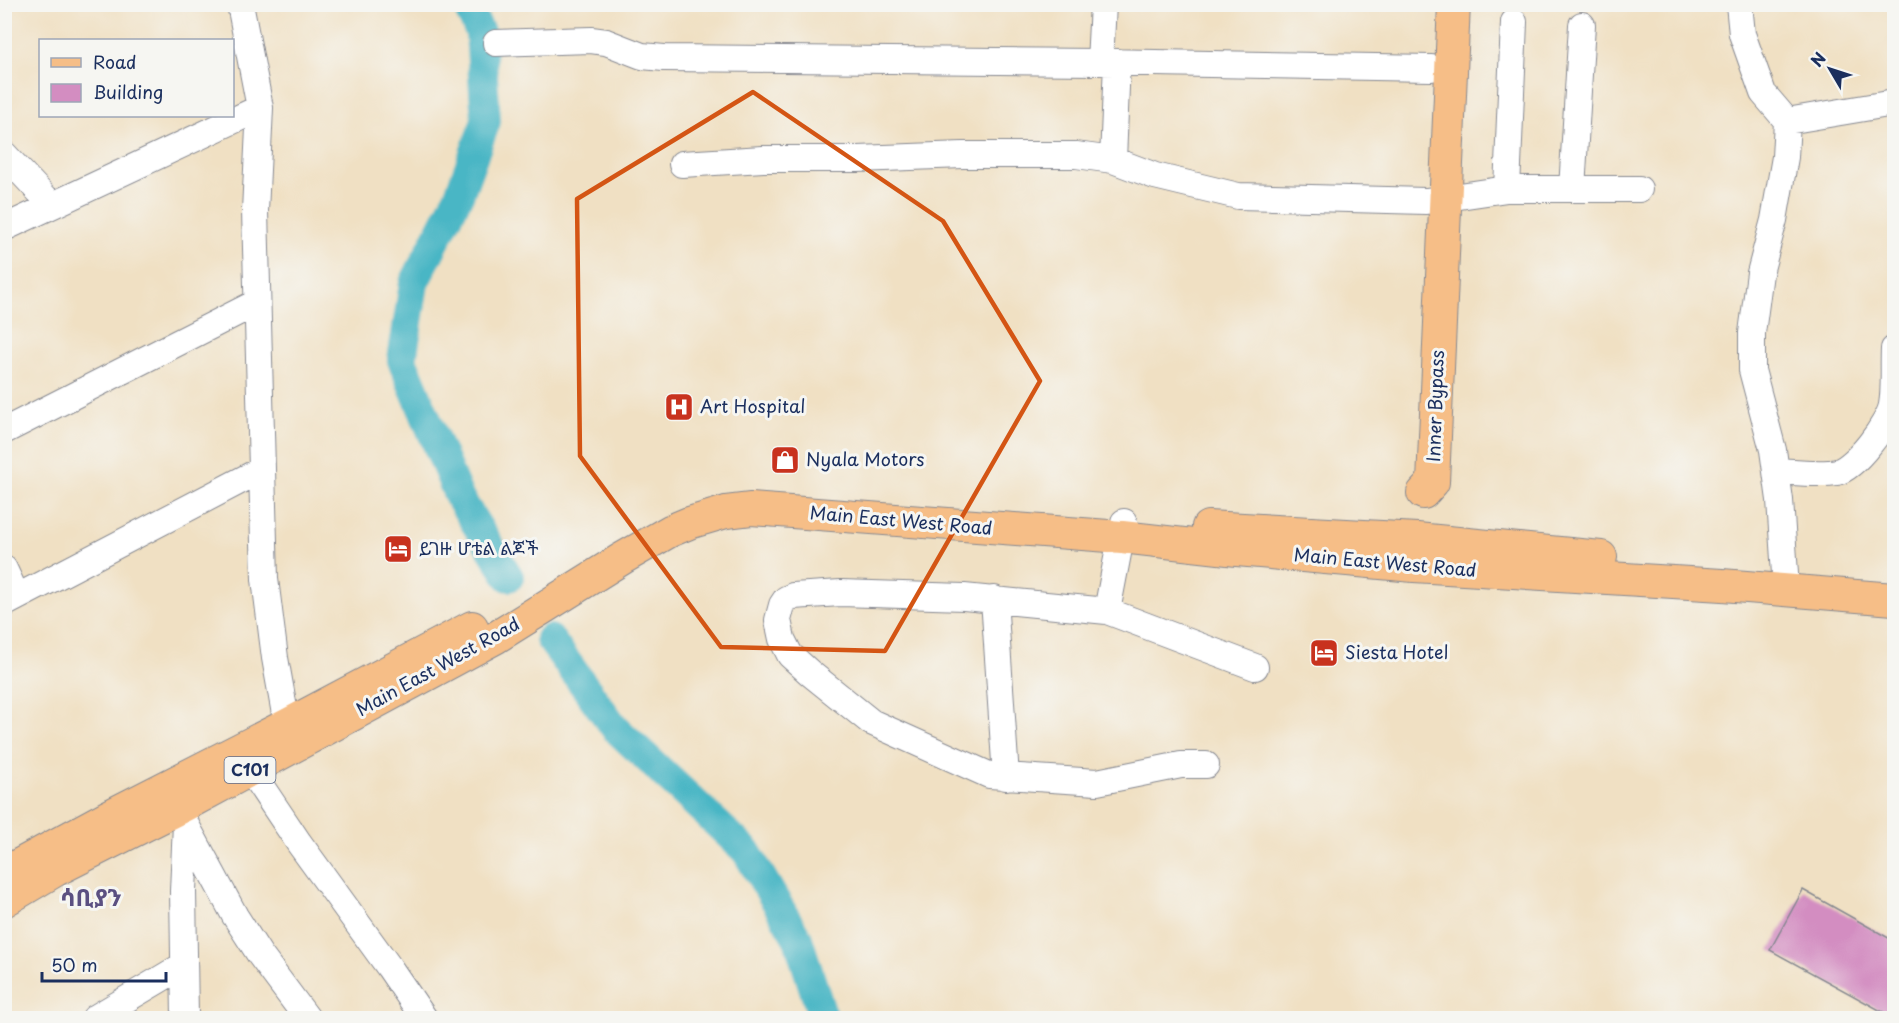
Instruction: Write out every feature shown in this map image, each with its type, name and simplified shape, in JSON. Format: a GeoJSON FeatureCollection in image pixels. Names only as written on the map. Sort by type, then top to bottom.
{"type":"FeatureCollection","features":[{"type":"Feature","properties":{"kind":"main road","name":"Inner Bypass"},"geometry":{"type":"LineString","coordinates":[[1415,553],[1424,493],[1433,482],[1436,200],[1431,68],[1434,4]]}},
{"type":"Feature","properties":{"kind":"main road","name":"Inner Bypass"},"geometry":{"type":"LineString","coordinates":[[1436,200],[1454,4]]}},
{"type":"Feature","properties":{"kind":"main road","name":"Main East West Road"},"geometry":{"type":"LineString","coordinates":[[4,873],[117,811],[289,736],[489,630],[617,549],[646,519],[673,507],[719,494],[764,488],[785,500],[1238,540],[1415,553],[1703,568],[1894,598]]}},
{"type":"Feature","properties":{"kind":"main road","name":"Main East West Road"},"geometry":{"type":"LineString","coordinates":[[1784,582],[1894,582]]}},
{"type":"Feature","properties":{"kind":"main road","name":"Main East West Road"},"geometry":{"type":"LineString","coordinates":[[4,901],[56,870],[186,815],[250,770],[289,736]]}},
{"type":"Feature","properties":{"kind":"street"},"geometry":{"type":"LineString","coordinates":[[240,4],[260,108],[255,211],[265,579],[275,658],[289,736]]}},
{"type":"Feature","properties":{"kind":"street"},"geometry":{"type":"LineString","coordinates":[[1102,4],[1109,62],[1113,160]]}},
{"type":"Feature","properties":{"kind":"street"},"geometry":{"type":"LineString","coordinates":[[1739,4],[1742,34],[1764,93],[1786,121],[1783,168],[1774,220],[1760,273],[1752,333],[1752,370],[1773,450],[1776,471],[1784,582]]}},
{"type":"Feature","properties":{"kind":"street"},"geometry":{"type":"LineString","coordinates":[[1507,189],[1514,22]]}},
{"type":"Feature","properties":{"kind":"street"},"geometry":{"type":"LineString","coordinates":[[1572,189],[1581,25]]}},
{"type":"Feature","properties":{"kind":"street"},"geometry":{"type":"LineString","coordinates":[[496,44],[591,40],[606,42],[642,56],[664,58],[1109,62],[1431,68]]}},
{"type":"Feature","properties":{"kind":"street"},"geometry":{"type":"LineString","coordinates":[[1786,121],[1894,103]]}},
{"type":"Feature","properties":{"kind":"street"},"geometry":{"type":"LineString","coordinates":[[4,228],[260,108]]}},
{"type":"Feature","properties":{"kind":"street"},"geometry":{"type":"LineString","coordinates":[[4,154],[52,205]]}},
{"type":"Feature","properties":{"kind":"street"},"geometry":{"type":"LineString","coordinates":[[682,164],[763,159],[1076,155],[1113,160],[1155,176],[1238,196],[1436,200],[1507,189],[1639,189]]}},
{"type":"Feature","properties":{"kind":"street"},"geometry":{"type":"LineString","coordinates":[[4,431],[256,303]]}},
{"type":"Feature","properties":{"kind":"street"},"geometry":{"type":"LineString","coordinates":[[1776,471],[1836,472],[1847,468],[1862,454],[1880,430],[1892,408],[1894,349]]}},
{"type":"Feature","properties":{"kind":"street"},"geometry":{"type":"LineString","coordinates":[[4,569],[11,601],[261,470]]}},
{"type":"Feature","properties":{"kind":"street"},"geometry":{"type":"LineString","coordinates":[[1107,611],[1123,530]]}},
{"type":"Feature","properties":{"kind":"street"},"geometry":{"type":"LineString","coordinates":[[1206,765],[1181,765],[1097,782],[989,775],[871,722],[810,674],[790,655],[782,639],[778,620],[782,605],[786,599],[793,596],[841,593],[994,599],[1107,611],[1255,667]]}},
{"type":"Feature","properties":{"kind":"street"},"geometry":{"type":"LineString","coordinates":[[994,599],[1006,777]]}},
{"type":"Feature","properties":{"kind":"street"},"geometry":{"type":"LineString","coordinates":[[250,770],[299,843],[424,1018]]}},
{"type":"Feature","properties":{"kind":"street"},"geometry":{"type":"LineString","coordinates":[[185,1018],[183,891],[186,815]]}},
{"type":"Feature","properties":{"kind":"street"},"geometry":{"type":"LineString","coordinates":[[186,815],[235,916],[260,955],[308,1018]]}},
{"type":"Feature","properties":{"kind":"street"},"geometry":{"type":"LineString","coordinates":[[95,1018],[184,965]]}},
{"type":"Feature","properties":{"kind":"highlighted area"},"geometry":{"type":"Polygon","coordinates":[[[753,92],[943,221],[1040,381],[885,651],[721,647],[580,456],[577,199],[753,92]]]}},
{"type":"Feature","properties":{"kind":"building"},"geometry":{"type":"Polygon","coordinates":[[[1803,890],[1894,941],[1894,1018],[1770,950],[1803,890]]]}},
{"type":"Feature","properties":{"kind":"waterway"},"geometry":{"type":"LineString","coordinates":[[466,4],[480,32],[486,121],[459,195],[414,283],[402,360],[459,497],[509,577]]}},
{"type":"Feature","properties":{"kind":"waterway"},"geometry":{"type":"LineString","coordinates":[[550,639],[615,728],[746,851],[798,939],[823,1018]]}},
{"type":"Feature","properties":{"kind":"place","name":"Art Hospital"},"geometry":{"type":"Point","coordinates":[679,407]}},
{"type":"Feature","properties":{"kind":"place","name":"Nyala Motors"},"geometry":{"type":"Point","coordinates":[785,460]}},
{"type":"Feature","properties":{"kind":"place","name":"ይገዙ ሆቴል ልጆች"},"geometry":{"type":"Point","coordinates":[398,549]}},
{"type":"Feature","properties":{"kind":"place","name":"Siesta Hotel"},"geometry":{"type":"Point","coordinates":[1324,653]}},
{"type":"Feature","properties":{"kind":"district","name":"ሳቢያን"},"geometry":{"type":"Point","coordinates":[91,898]}}]}
